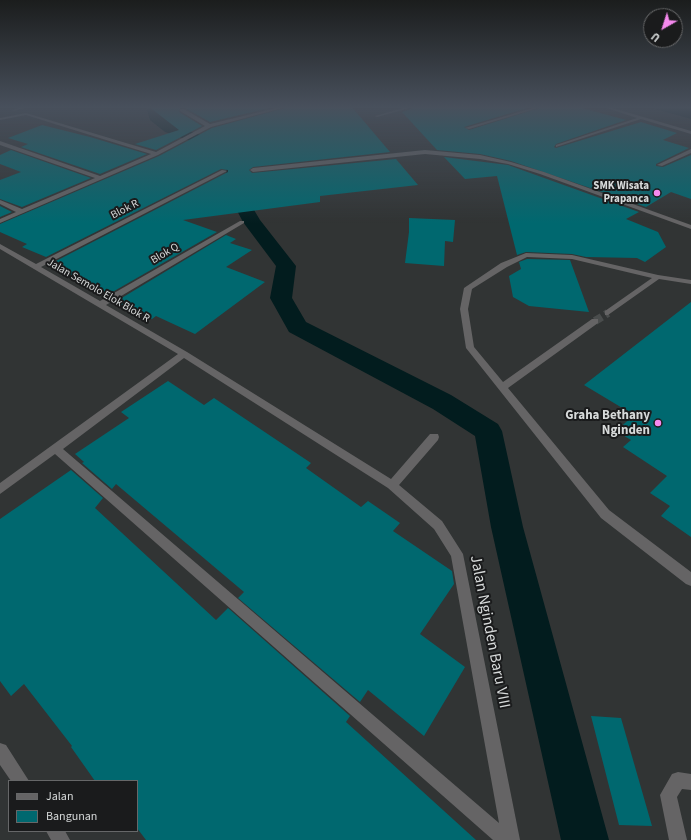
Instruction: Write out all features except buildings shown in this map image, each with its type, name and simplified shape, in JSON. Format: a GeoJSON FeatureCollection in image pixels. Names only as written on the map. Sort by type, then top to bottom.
{"type":"FeatureCollection","features":[{"type":"Feature","properties":{"kind":"street"},"geometry":{"type":"LineString","coordinates":[[6,145],[100,178]]}},
{"type":"Feature","properties":{"kind":"street"},"geometry":{"type":"LineString","coordinates":[[127,145],[156,154]]}},
{"type":"Feature","properties":{"kind":"street"},"geometry":{"type":"LineString","coordinates":[[0,221],[156,154],[172,145]]}},
{"type":"Feature","properties":{"kind":"street"},"geometry":{"type":"LineString","coordinates":[[660,165],[691,151]]}},
{"type":"Feature","properties":{"kind":"street"},"geometry":{"type":"LineString","coordinates":[[253,170],[425,152],[458,154],[509,163],[542,173],[691,227]]}},
{"type":"Feature","properties":{"kind":"street","name":"Blok R"},"geometry":{"type":"LineString","coordinates":[[36,267],[224,171]]}},
{"type":"Feature","properties":{"kind":"street"},"geometry":{"type":"LineString","coordinates":[[0,202],[22,212]]}},
{"type":"Feature","properties":{"kind":"street","name":"Blok Q"},"geometry":{"type":"LineString","coordinates":[[100,305],[242,222]]}},
{"type":"Feature","properties":{"kind":"street","name":"Jalan Semolo Elok Blok R"},"geometry":{"type":"LineString","coordinates":[[0,246],[184,354]]}},
{"type":"Feature","properties":{"kind":"street"},"geometry":{"type":"LineString","coordinates":[[691,282],[658,277],[572,257],[526,255],[504,265],[468,288],[464,309],[470,348],[605,514],[691,580]]}},
{"type":"Feature","properties":{"kind":"street"},"geometry":{"type":"LineString","coordinates":[[608,313],[658,277]]}},
{"type":"Feature","properties":{"kind":"street"},"geometry":{"type":"LineString","coordinates":[[502,387],[595,321]]}},
{"type":"Feature","properties":{"kind":"street"},"geometry":{"type":"LineString","coordinates":[[0,489],[184,354]]}},
{"type":"Feature","properties":{"kind":"street","name":"Jalan Nginden Baru VIII"},"geometry":{"type":"LineString","coordinates":[[184,354],[392,485],[438,525],[457,554],[511,840]]}},
{"type":"Feature","properties":{"kind":"street"},"geometry":{"type":"LineString","coordinates":[[392,485],[434,437]]}},
{"type":"Feature","properties":{"kind":"street"},"geometry":{"type":"LineString","coordinates":[[55,448],[506,840]]}},
{"type":"Feature","properties":{"kind":"street"},"geometry":{"type":"LineString","coordinates":[[0,751],[19,780]]}},
{"type":"Feature","properties":{"kind":"street"},"geometry":{"type":"LineString","coordinates":[[678,840],[668,795],[685,781]]}},
{"type":"Feature","properties":{"kind":"waterway"},"geometry":{"type":"LineString","coordinates":[[216,145],[235,152],[233,188],[252,222],[286,266],[281,298],[297,327],[442,402],[488,431],[507,527],[585,840]]}},
{"type":"Feature","properties":{"kind":"tunnel"},"geometry":{"type":"LineString","coordinates":[[595,321],[608,313]]}},
{"type":"Feature","properties":{"kind":"place","name":"SMK Wisata Prapanca"},"geometry":{"type":"Point","coordinates":[657,193]}},
{"type":"Feature","properties":{"kind":"place","name":"Graha Bethany Nginden"},"geometry":{"type":"Point","coordinates":[658,423]}}]}
